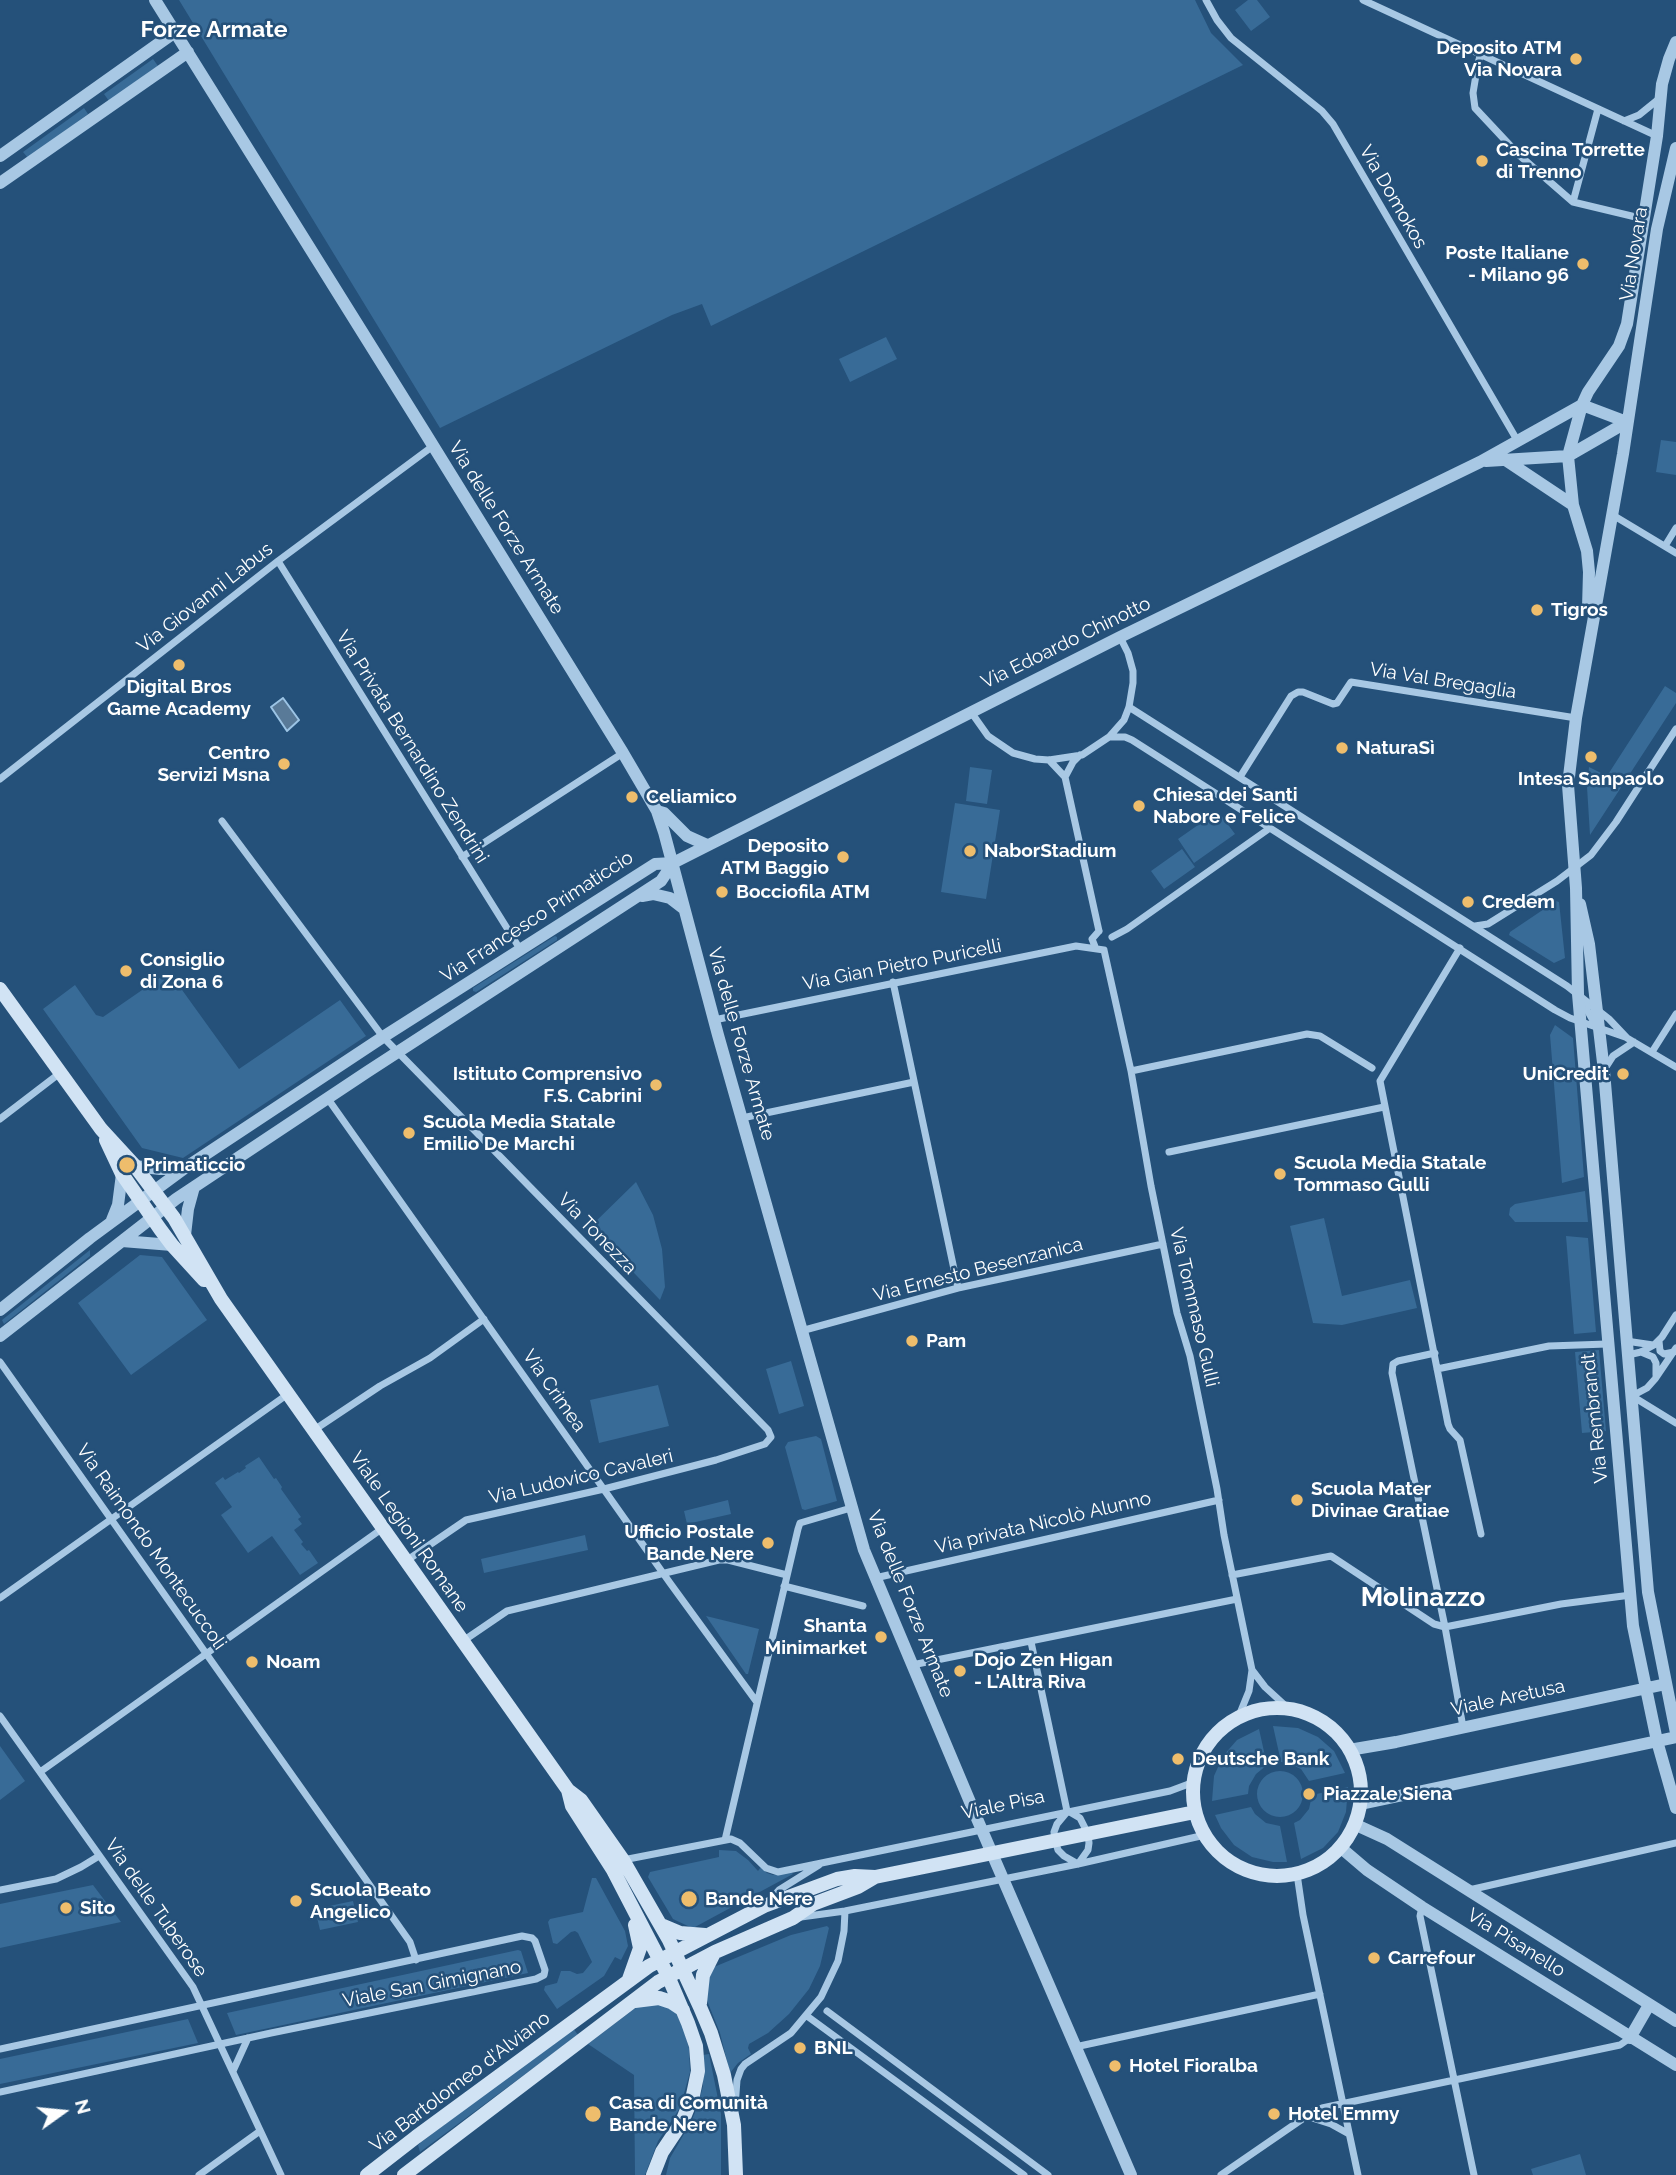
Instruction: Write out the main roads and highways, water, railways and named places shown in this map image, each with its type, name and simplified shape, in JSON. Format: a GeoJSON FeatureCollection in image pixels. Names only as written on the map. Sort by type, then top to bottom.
{"type":"FeatureCollection","features":[{"type":"Feature","properties":{"kind":"main road","name":"Viale Legioni Romane"},"geometry":{"type":"LineString","coordinates":[[0,989],[100,1129],[155,1191],[186,1235],[219,1296],[568,1790],[581,1800],[623,1860],[675,1952],[711,2033],[724,2075],[734,2125],[736,2175]]}},
{"type":"Feature","properties":{"kind":"main road","name":"Viale Legioni Romane"},"geometry":{"type":"LineString","coordinates":[[100,1129],[122,1174],[152,1218],[172,1245],[219,1296]]}},
{"type":"Feature","properties":{"kind":"main road"},"geometry":{"type":"LineString","coordinates":[[1268,1709],[1289,1709],[1309,1715],[1327,1725],[1349,1750],[1359,1777],[1361,1804],[1354,1824],[1340,1847],[1318,1866],[1297,1874],[1273,1876],[1251,1872],[1225,1858],[1205,1835],[1195,1812],[1194,1782],[1198,1764],[1208,1745],[1221,1730],[1238,1718],[1268,1709]]}},
{"type":"Feature","properties":{"kind":"main road","name":"Viale Legioni Romane"},"geometry":{"type":"LineString","coordinates":[[568,1790],[572,1806],[612,1870],[660,1961],[696,2046],[697,2084],[682,2122],[662,2152],[653,2175]]}},
{"type":"Feature","properties":{"kind":"main road"},"geometry":{"type":"LineString","coordinates":[[875,1877],[1195,1812]]}},
{"type":"Feature","properties":{"kind":"main road","name":"Via Bartolomeo d'Alviano"},"geometry":{"type":"LineString","coordinates":[[367,2175],[628,1981],[675,1952],[764,1906],[837,1880],[855,1876],[875,1877]]}},
{"type":"Feature","properties":{"kind":"main road","name":"Via Bartolomeo d'Alviano"},"geometry":{"type":"LineString","coordinates":[[404,2175],[667,1976],[793,1918],[813,1904],[858,1887],[875,1877]]}},
{"type":"Feature","properties":{"kind":"main road"},"geometry":{"type":"LineString","coordinates":[[628,1981],[640,1948],[629,1903]]}},
{"type":"Feature","properties":{"kind":"main road"},"geometry":{"type":"LineString","coordinates":[[661,1926],[680,1933],[706,1935]]}},
{"type":"Feature","properties":{"kind":"main road"},"geometry":{"type":"LineString","coordinates":[[700,2007],[703,1975],[715,1952]]}},
{"type":"Feature","properties":{"kind":"main road"},"geometry":{"type":"LineString","coordinates":[[630,2002],[659,1997],[683,2010]]}},
{"type":"Feature","properties":{"kind":"main road"},"geometry":{"type":"LineString","coordinates":[[592,2008],[601,2012],[603,2023]]}},
{"type":"Feature","properties":{"kind":"main road"},"geometry":{"type":"LineString","coordinates":[[575,2021],[578,2028],[587,2035]]}},
{"type":"Feature","properties":{"kind":"main road"},"geometry":{"type":"LineString","coordinates":[[405,2145],[419,2164]]}},
{"type":"Feature","properties":{"kind":"place","name":"Deposito ATM Via Novara"},"geometry":{"type":"Point","coordinates":[1576,59]}},
{"type":"Feature","properties":{"kind":"place","name":"Cascina Torrette di Trenno"},"geometry":{"type":"Point","coordinates":[1482,161]}},
{"type":"Feature","properties":{"kind":"place","name":"Poste Italiane - Milano 96"},"geometry":{"type":"Point","coordinates":[1583,264]}},
{"type":"Feature","properties":{"kind":"place","name":"Tigros"},"geometry":{"type":"Point","coordinates":[1537,610]}},
{"type":"Feature","properties":{"kind":"place","name":"Digital Bros Game Academy"},"geometry":{"type":"Point","coordinates":[179,665]}},
{"type":"Feature","properties":{"kind":"place","name":"NaturaSì"},"geometry":{"type":"Point","coordinates":[1342,748]}},
{"type":"Feature","properties":{"kind":"place","name":"Intesa Sanpaolo"},"geometry":{"type":"Point","coordinates":[1591,757]}},
{"type":"Feature","properties":{"kind":"place","name":"Centro Servizi Msna"},"geometry":{"type":"Point","coordinates":[284,764]}},
{"type":"Feature","properties":{"kind":"place","name":"Celiamico"},"geometry":{"type":"Point","coordinates":[632,797]}},
{"type":"Feature","properties":{"kind":"place","name":"Chiesa dei Santi Nabore e Felice"},"geometry":{"type":"Point","coordinates":[1139,806]}},
{"type":"Feature","properties":{"kind":"place","name":"NaborStadium"},"geometry":{"type":"Point","coordinates":[970,851]}},
{"type":"Feature","properties":{"kind":"place","name":"Deposito ATM Baggio"},"geometry":{"type":"Point","coordinates":[843,857]}},
{"type":"Feature","properties":{"kind":"place","name":"Bocciofila ATM"},"geometry":{"type":"Point","coordinates":[722,892]}},
{"type":"Feature","properties":{"kind":"place","name":"Credem"},"geometry":{"type":"Point","coordinates":[1468,902]}},
{"type":"Feature","properties":{"kind":"place","name":"Consiglio di Zona 6"},"geometry":{"type":"Point","coordinates":[126,971]}},
{"type":"Feature","properties":{"kind":"place","name":"UniCredit"},"geometry":{"type":"Point","coordinates":[1623,1074]}},
{"type":"Feature","properties":{"kind":"place","name":"Istituto Comprensivo F.S. Cabrini"},"geometry":{"type":"Point","coordinates":[656,1085]}},
{"type":"Feature","properties":{"kind":"place","name":"Scuola Media Statale Emilio De Marchi"},"geometry":{"type":"Point","coordinates":[409,1133]}},
{"type":"Feature","properties":{"kind":"place","name":"Primaticcio"},"geometry":{"type":"Point","coordinates":[127,1165]}},
{"type":"Feature","properties":{"kind":"place","name":"Scuola Media Statale Tommaso Gulli"},"geometry":{"type":"Point","coordinates":[1280,1174]}},
{"type":"Feature","properties":{"kind":"place","name":"Pam"},"geometry":{"type":"Point","coordinates":[912,1341]}},
{"type":"Feature","properties":{"kind":"place","name":"Scuola Mater Divinae Gratiae"},"geometry":{"type":"Point","coordinates":[1297,1500]}},
{"type":"Feature","properties":{"kind":"place","name":"Ufficio Postale Bande Nere"},"geometry":{"type":"Point","coordinates":[768,1543]}},
{"type":"Feature","properties":{"kind":"place","name":"Shanta Minimarket"},"geometry":{"type":"Point","coordinates":[881,1637]}},
{"type":"Feature","properties":{"kind":"place","name":"Noam"},"geometry":{"type":"Point","coordinates":[252,1662]}},
{"type":"Feature","properties":{"kind":"place","name":"Dojo Zen Higan - L'Altra Riva"},"geometry":{"type":"Point","coordinates":[960,1671]}},
{"type":"Feature","properties":{"kind":"place","name":"Deutsche Bank"},"geometry":{"type":"Point","coordinates":[1178,1759]}},
{"type":"Feature","properties":{"kind":"place","name":"Piazzale Siena"},"geometry":{"type":"Point","coordinates":[1309,1794]}},
{"type":"Feature","properties":{"kind":"place","name":"Bande Nere"},"geometry":{"type":"Point","coordinates":[689,1899]}},
{"type":"Feature","properties":{"kind":"place","name":"Scuola Beato Angelico"},"geometry":{"type":"Point","coordinates":[296,1901]}},
{"type":"Feature","properties":{"kind":"place","name":"Sito"},"geometry":{"type":"Point","coordinates":[66,1908]}},
{"type":"Feature","properties":{"kind":"place","name":"Carrefour"},"geometry":{"type":"Point","coordinates":[1374,1958]}},
{"type":"Feature","properties":{"kind":"place","name":"BNL"},"geometry":{"type":"Point","coordinates":[800,2048]}},
{"type":"Feature","properties":{"kind":"place","name":"Hotel Fioralba"},"geometry":{"type":"Point","coordinates":[1115,2066]}},
{"type":"Feature","properties":{"kind":"place","name":"Casa di Comunità Bande Nere"},"geometry":{"type":"Point","coordinates":[593,2114]}},
{"type":"Feature","properties":{"kind":"place","name":"Hotel Emmy"},"geometry":{"type":"Point","coordinates":[1274,2114]}},
{"type":"Feature","properties":{"kind":"district","name":"Forze Armate"},"geometry":{"type":"Point","coordinates":[214,30]}},
{"type":"Feature","properties":{"kind":"district","name":"Molinazzo"},"geometry":{"type":"Point","coordinates":[1423,1598]}}]}
